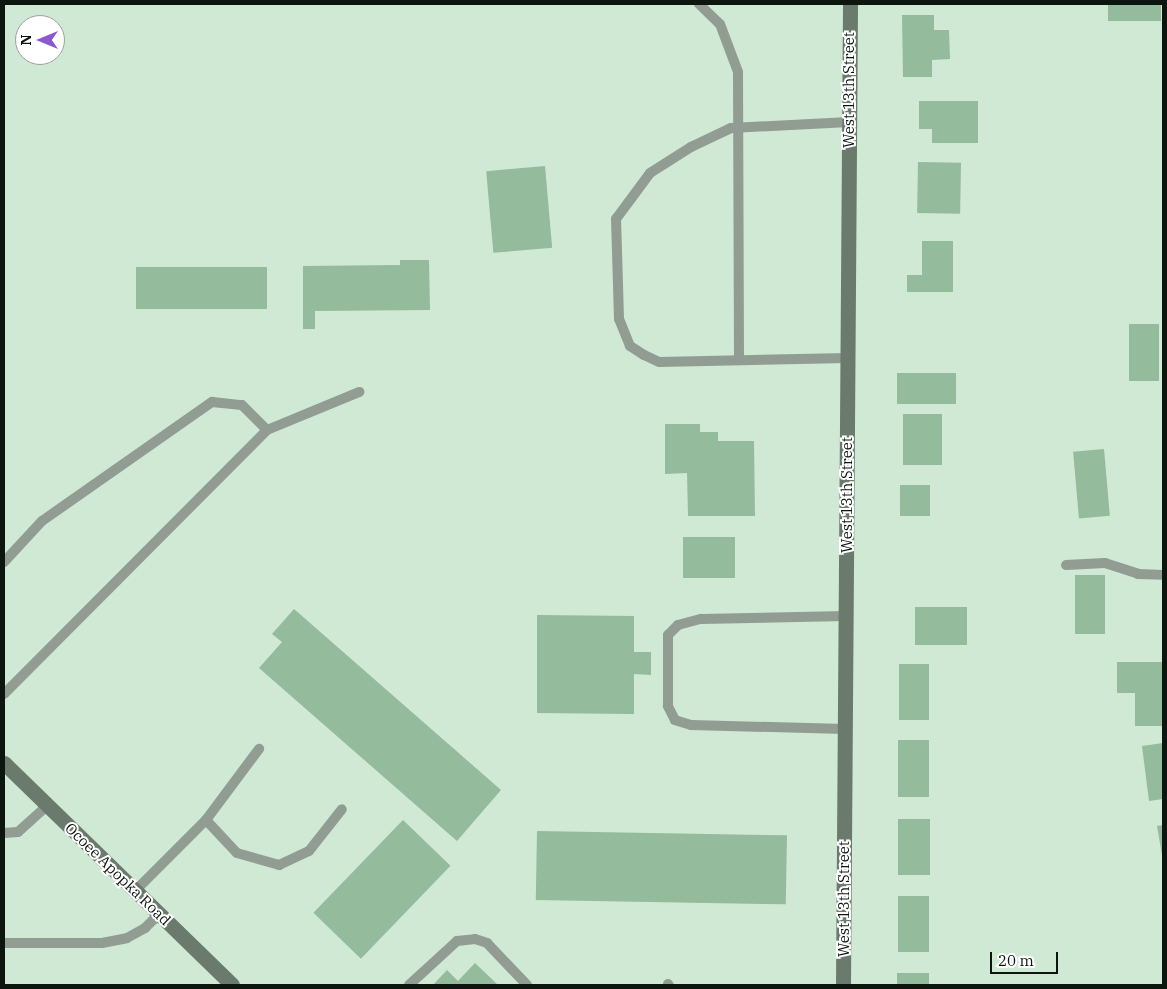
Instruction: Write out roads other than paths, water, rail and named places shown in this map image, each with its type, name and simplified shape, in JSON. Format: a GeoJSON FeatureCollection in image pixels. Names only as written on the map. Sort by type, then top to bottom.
{"type":"FeatureCollection","features":[{"type":"Feature","properties":{"kind":"street","name":"West 13th Street"},"geometry":{"type":"LineString","coordinates":[[843,985],[850,4]]}},
{"type":"Feature","properties":{"kind":"street","name":"Ocoee Apopka Road"},"geometry":{"type":"LineString","coordinates":[[4,763],[232,985]]}},
{"type":"Feature","properties":{"kind":"lane"},"geometry":{"type":"LineString","coordinates":[[699,4],[720,24],[738,72],[740,127],[739,360]]}},
{"type":"Feature","properties":{"kind":"lane"},"geometry":{"type":"LineString","coordinates":[[848,358],[659,362],[630,346],[619,319],[616,219],[650,173],[690,147],[731,128],[849,122]]}},
{"type":"Feature","properties":{"kind":"lane"},"geometry":{"type":"LineString","coordinates":[[4,694],[267,430],[359,392]]}},
{"type":"Feature","properties":{"kind":"lane"},"geometry":{"type":"LineString","coordinates":[[4,562],[42,521],[212,402],[242,405],[267,430]]}},
{"type":"Feature","properties":{"kind":"lane"},"geometry":{"type":"LineString","coordinates":[[1066,565],[1105,563],[1138,574],[1163,575]]}},
{"type":"Feature","properties":{"kind":"lane"},"geometry":{"type":"LineString","coordinates":[[845,729],[691,725],[675,720],[668,706],[668,635],[678,625],[702,619],[846,616]]}},
{"type":"Feature","properties":{"kind":"lane"},"geometry":{"type":"LineString","coordinates":[[135,891],[206,820],[259,749]]}},
{"type":"Feature","properties":{"kind":"lane"},"geometry":{"type":"LineString","coordinates":[[4,833],[18,832],[47,806]]}},
{"type":"Feature","properties":{"kind":"lane"},"geometry":{"type":"LineString","coordinates":[[206,820],[237,853],[279,864],[309,850],[342,809]]}},
{"type":"Feature","properties":{"kind":"lane"},"geometry":{"type":"LineString","coordinates":[[4,943],[102,942],[133,934],[145,928],[159,914]]}},
{"type":"Feature","properties":{"kind":"lane"},"geometry":{"type":"LineString","coordinates":[[409,985],[457,941],[475,938],[487,943],[527,985]]}}]}
